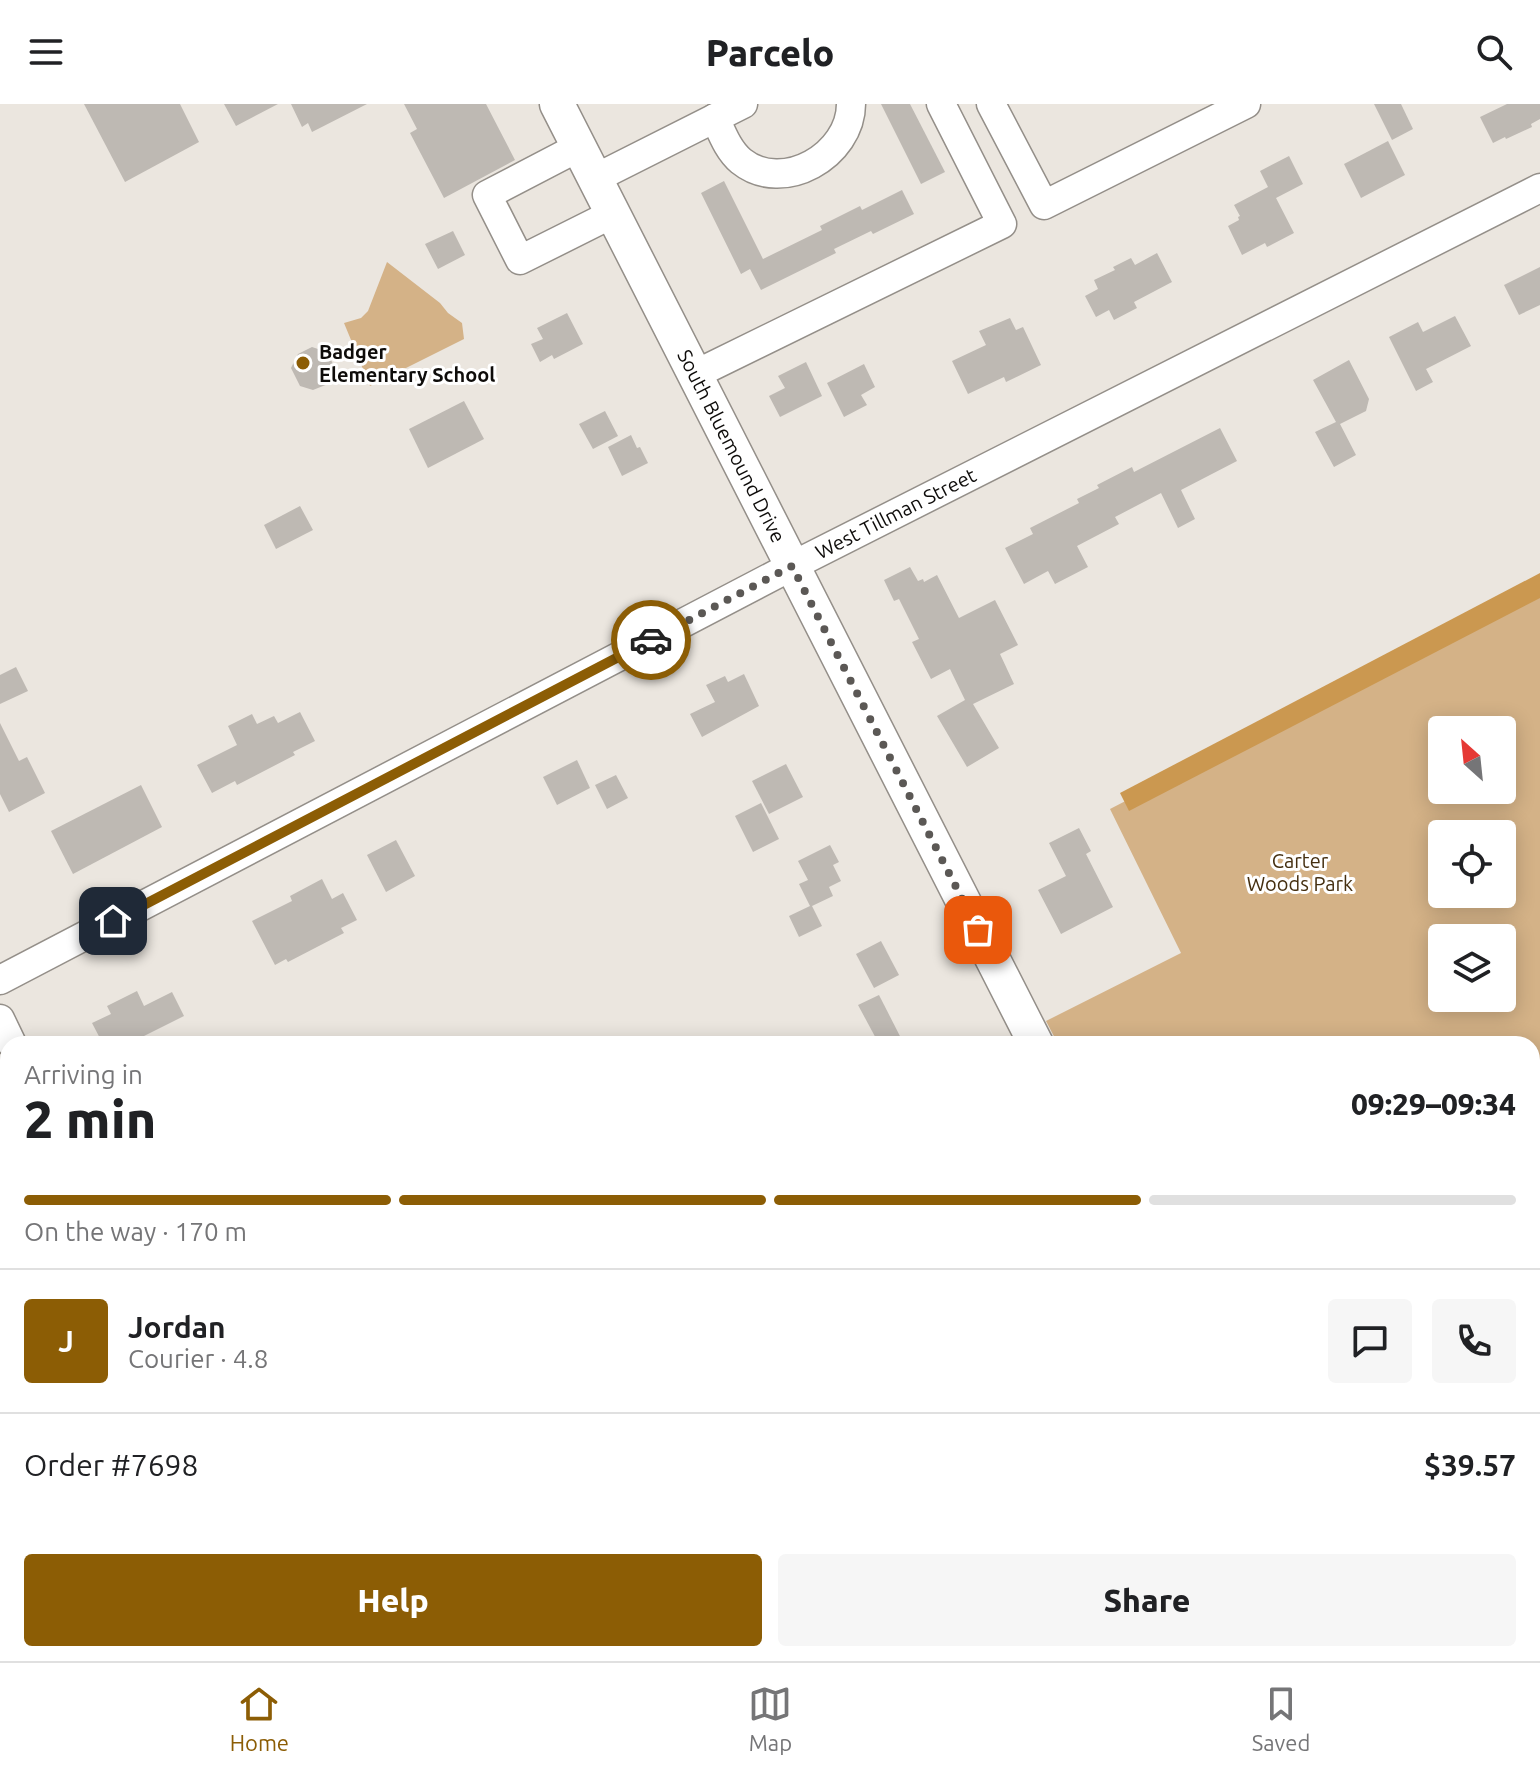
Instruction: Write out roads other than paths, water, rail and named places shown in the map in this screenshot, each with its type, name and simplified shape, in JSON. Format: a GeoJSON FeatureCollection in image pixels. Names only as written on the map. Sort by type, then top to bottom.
{"type":"FeatureCollection","features":[{"type":"Feature","properties":{"kind":"main road","name":"South Bluemound Drive"},"geometry":{"type":"LineString","coordinates":[[557,104],[1032,1036]]}},
{"type":"Feature","properties":{"kind":"street"},"geometry":{"type":"LineString","coordinates":[[594,179],[743,104]]}},
{"type":"Feature","properties":{"kind":"street"},"geometry":{"type":"LineString","coordinates":[[715,118],[729,146],[741,161],[756,169],[784,173],[808,166],[831,151],[847,131],[851,104]]}},
{"type":"Feature","properties":{"kind":"street"},"geometry":{"type":"LineString","coordinates":[[694,375],[1002,224],[941,104]]}},
{"type":"Feature","properties":{"kind":"street"},"geometry":{"type":"LineString","coordinates":[[991,104],[1044,205],[1246,104]]}},
{"type":"Feature","properties":{"kind":"street"},"geometry":{"type":"LineString","coordinates":[[579,147],[487,195],[493,208],[520,260],[612,214]]}},
{"type":"Feature","properties":{"kind":"street","name":"West Tillman Street"},"geometry":{"type":"LineString","coordinates":[[0,980],[792,566],[1540,188]]}},
{"type":"Feature","properties":{"kind":"place","name":"Badger Elementary School"},"geometry":{"type":"Point","coordinates":[303,363]}},
{"type":"Feature","properties":{"kind":"park label","name":"Carter Woods Park"},"geometry":{"type":"Point","coordinates":[1300,872]}}]}
